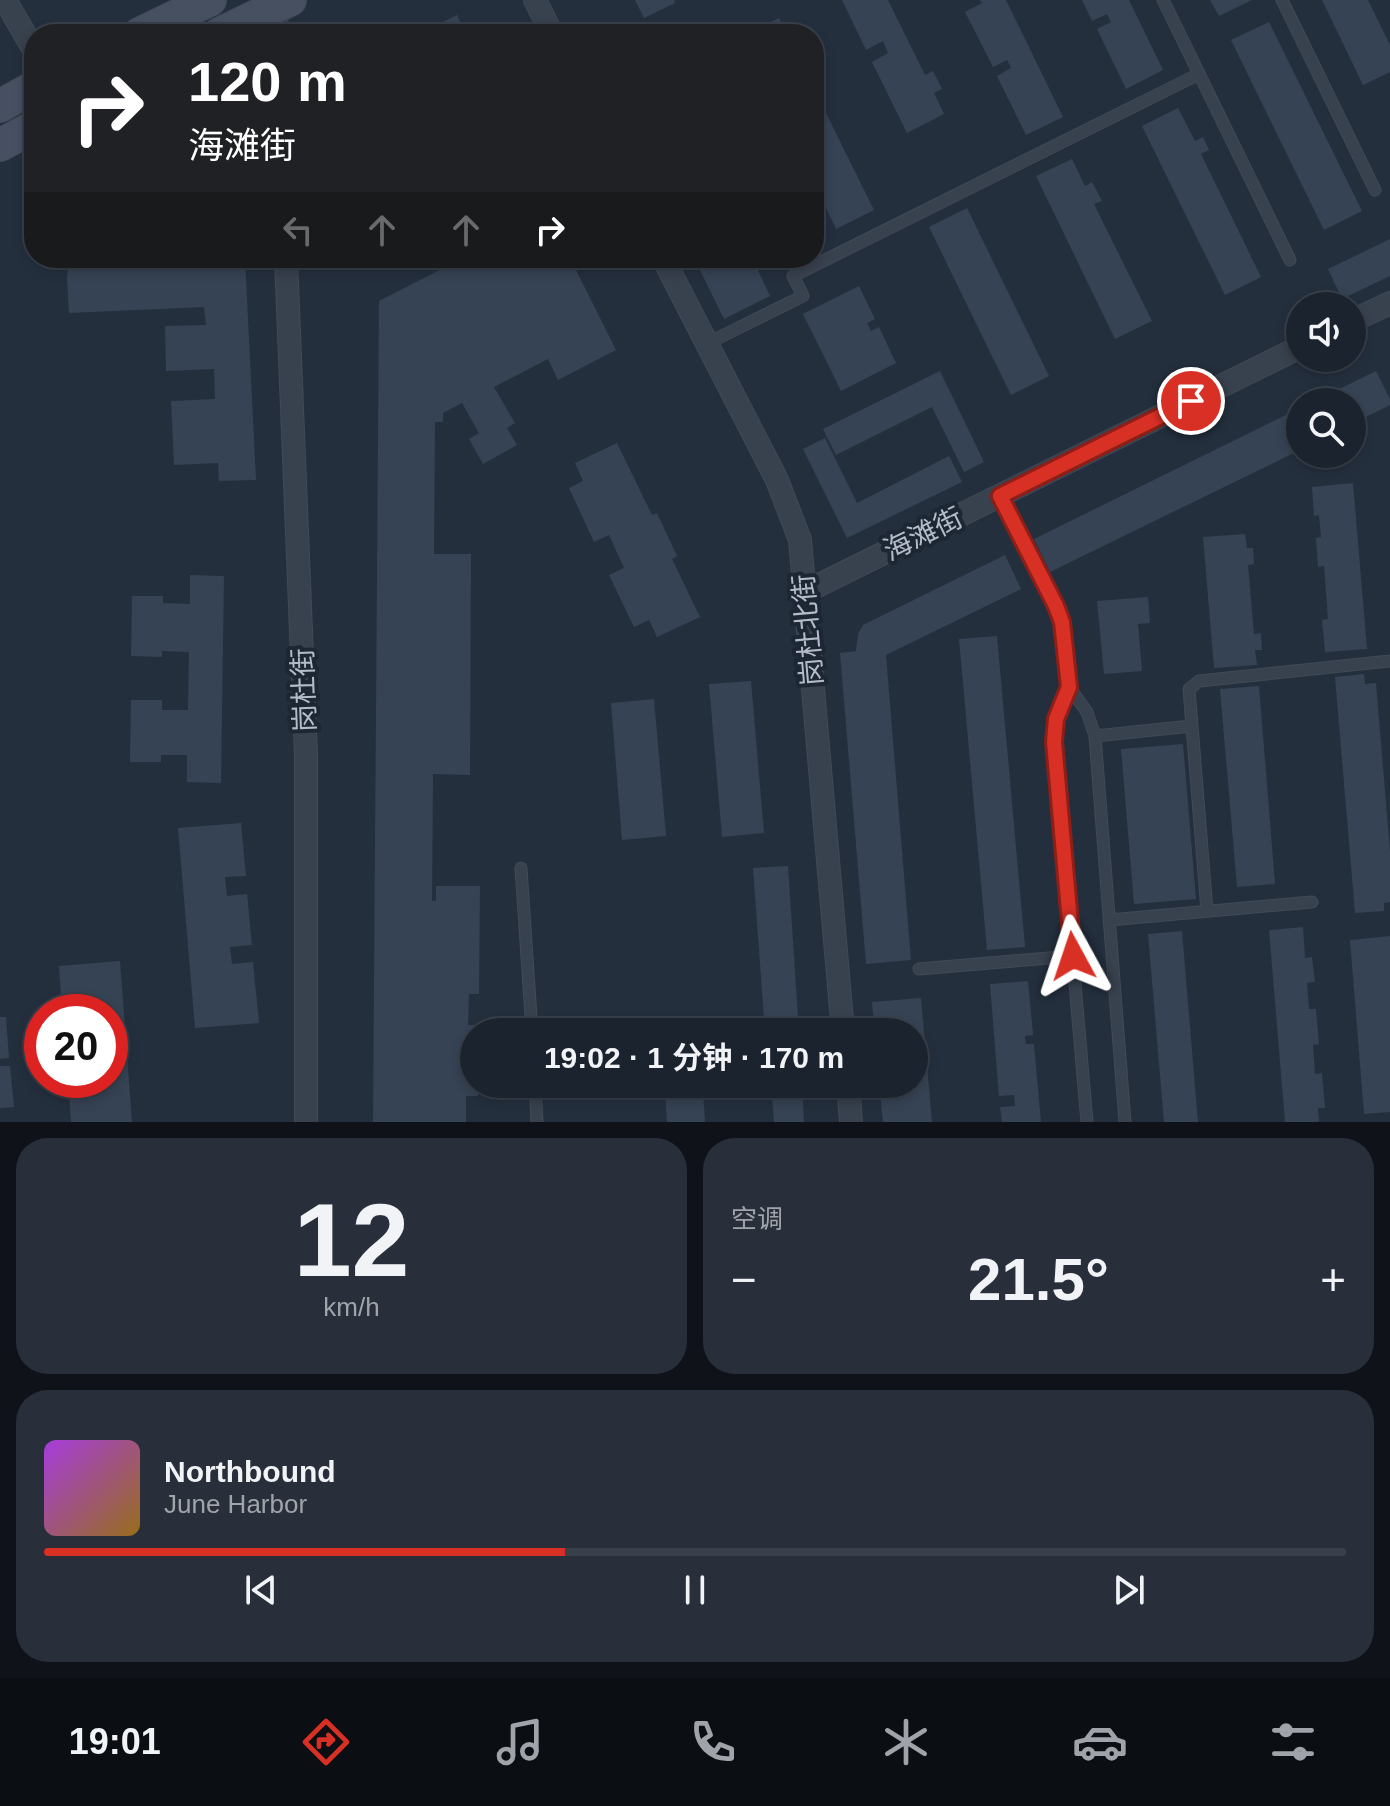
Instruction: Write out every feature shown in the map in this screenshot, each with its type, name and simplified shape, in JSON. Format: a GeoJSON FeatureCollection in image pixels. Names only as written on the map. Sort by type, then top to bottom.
{"type":"FeatureCollection","features":[{"type":"Feature","properties":{"kind":"main road"},"geometry":{"type":"LineString","coordinates":[[160,24],[210,0]]}},
{"type":"Feature","properties":{"kind":"main road"},"geometry":{"type":"LineString","coordinates":[[244,24],[280,10]]}},
{"type":"Feature","properties":{"kind":"main road"},"geometry":{"type":"LineString","coordinates":[[0,106],[24,93]]}},
{"type":"Feature","properties":{"kind":"main road"},"geometry":{"type":"LineString","coordinates":[[0,145],[24,132]]}},
{"type":"Feature","properties":{"kind":"street"},"geometry":{"type":"LineString","coordinates":[[5,0],[24,33]]}},
{"type":"Feature","properties":{"kind":"street"},"geometry":{"type":"LineString","coordinates":[[535,0],[547,24]]}},
{"type":"Feature","properties":{"kind":"street","name":"岗杜街"},"geometry":{"type":"LineString","coordinates":[[286,268],[306,756],[306,1122]]}},
{"type":"Feature","properties":{"kind":"street","name":"岗杜北街"},"geometry":{"type":"LineString","coordinates":[[668,268],[777,480],[800,540],[842,1018]]}},
{"type":"Feature","properties":{"kind":"street"},"geometry":{"type":"LineString","coordinates":[[1366,314],[1390,303]]}},
{"type":"Feature","properties":{"kind":"street","name":"海滩街"},"geometry":{"type":"LineString","coordinates":[[805,592],[1286,354]]}},
{"type":"Feature","properties":{"kind":"street"},"geometry":{"type":"LineString","coordinates":[[849,1098],[851,1122]]}},
{"type":"Feature","properties":{"kind":"lane"},"geometry":{"type":"LineString","coordinates":[[1163,0],[1290,260]]}},
{"type":"Feature","properties":{"kind":"lane"},"geometry":{"type":"LineString","coordinates":[[1282,0],[1375,190]]}},
{"type":"Feature","properties":{"kind":"lane"},"geometry":{"type":"LineString","coordinates":[[824,261],[1199,74]]}},
{"type":"Feature","properties":{"kind":"lane"},"geometry":{"type":"LineString","coordinates":[[706,344],[803,296],[793,276],[809,268]]}},
{"type":"Feature","properties":{"kind":"lane"},"geometry":{"type":"LineString","coordinates":[[1000,496],[1062,622],[1069,687],[1056,719],[1054,742],[1087,1122]]}},
{"type":"Feature","properties":{"kind":"lane"},"geometry":{"type":"LineString","coordinates":[[1207,911],[1189,689],[1199,681],[1390,661]]}},
{"type":"Feature","properties":{"kind":"lane"},"geometry":{"type":"LineString","coordinates":[[1069,687],[1087,712],[1095,736],[1125,1122]]}},
{"type":"Feature","properties":{"kind":"lane"},"geometry":{"type":"LineString","coordinates":[[1095,736],[1192,726]]}},
{"type":"Feature","properties":{"kind":"lane"},"geometry":{"type":"LineString","coordinates":[[521,868],[531,1018]]}},
{"type":"Feature","properties":{"kind":"lane"},"geometry":{"type":"LineString","coordinates":[[1109,920],[1312,902]]}},
{"type":"Feature","properties":{"kind":"lane"},"geometry":{"type":"LineString","coordinates":[[919,969],[1073,956]]}},
{"type":"Feature","properties":{"kind":"lane"},"geometry":{"type":"LineString","coordinates":[[536,1098],[537,1122]]}},
{"type":"Feature","properties":{"kind":"building"},"geometry":{"type":"Polygon","coordinates":[[[635,0],[674,0],[675,3],[644,18],[635,0]]]}},
{"type":"Feature","properties":{"kind":"building"},"geometry":{"type":"Polygon","coordinates":[[[842,0],[888,0],[925,75],[933,71],[942,89],[934,93],[944,114],[907,133],[872,62],[888,53],[883,41],[866,50],[842,0]]]}},
{"type":"Feature","properties":{"kind":"building"},"geometry":{"type":"Polygon","coordinates":[[[980,0],[1006,0],[1063,117],[1026,135],[997,76],[1011,68],[1007,60],[993,67],[965,12],[982,3],[980,0]]]}},
{"type":"Feature","properties":{"kind":"building"},"geometry":{"type":"Polygon","coordinates":[[[1082,0],[1129,0],[1163,70],[1126,89],[1097,29],[1111,22],[1107,14],[1092,21],[1082,0]]]}},
{"type":"Feature","properties":{"kind":"building"},"geometry":{"type":"Polygon","coordinates":[[[1210,0],[1252,0],[1219,16],[1210,0]]]}},
{"type":"Feature","properties":{"kind":"building"},"geometry":{"type":"Polygon","coordinates":[[[1322,0],[1368,0],[1390,45],[1390,72],[1363,85],[1322,0]]]}},
{"type":"Feature","properties":{"kind":"building"},"geometry":{"type":"Polygon","coordinates":[[[457,15],[461,24],[439,24],[457,15]]]}},
{"type":"Feature","properties":{"kind":"building"},"geometry":{"type":"Polygon","coordinates":[[[779,18],[782,24],[767,24],[779,18]]]}},
{"type":"Feature","properties":{"kind":"building"},"geometry":{"type":"Polygon","coordinates":[[[1269,22],[1362,211],[1324,230],[1231,40],[1269,22]]]}},
{"type":"Feature","properties":{"kind":"building"},"geometry":{"type":"Polygon","coordinates":[[[1178,108],[1195,141],[1203,137],[1209,150],[1201,154],[1261,277],[1225,295],[1142,126],[1178,108]]]}},
{"type":"Feature","properties":{"kind":"building"},"geometry":{"type":"Polygon","coordinates":[[[824,109],[874,210],[836,229],[824,204],[824,109]]]}},
{"type":"Feature","properties":{"kind":"building"},"geometry":{"type":"Polygon","coordinates":[[[1072,159],[1085,186],[1092,182],[1102,201],[1094,204],[1152,321],[1115,339],[1036,176],[1072,159]]]}},
{"type":"Feature","properties":{"kind":"building"},"geometry":{"type":"Polygon","coordinates":[[[967,208],[1049,376],[1011,395],[929,227],[967,208]]]}},
{"type":"Feature","properties":{"kind":"building"},"geometry":{"type":"Polygon","coordinates":[[[1390,239],[1390,276],[1357,292],[1339,292],[1328,269],[1390,239]]]}},
{"type":"Feature","properties":{"kind":"building"},"geometry":{"type":"Polygon","coordinates":[[[68,268],[245,268],[256,480],[219,481],[218,463],[174,465],[171,401],[215,399],[214,369],[166,371],[165,326],[206,325],[204,307],[69,313],[68,268]]]}},
{"type":"Feature","properties":{"kind":"building"},"geometry":{"type":"Polygon","coordinates":[[[443,268],[575,268],[616,350],[558,380],[548,359],[494,387],[515,423],[507,428],[517,445],[483,464],[469,439],[479,433],[462,403],[443,413],[443,422],[435,422],[434,554],[471,554],[470,775],[433,774],[432,901],[436,901],[436,886],[480,886],[479,994],[469,994],[468,1018],[460,1018],[460,1098],[466,1098],[466,1122],[373,1122],[379,301],[443,268]]]}},
{"type":"Feature","properties":{"kind":"building"},"geometry":{"type":"Polygon","coordinates":[[[699,268],[757,268],[770,296],[724,319],[699,268]]]}},
{"type":"Feature","properties":{"kind":"building"},"geometry":{"type":"Polygon","coordinates":[[[859,286],[875,319],[867,323],[871,331],[879,327],[896,363],[841,391],[803,314],[859,286]]]}},
{"type":"Feature","properties":{"kind":"building"},"geometry":{"type":"Polygon","coordinates":[[[940,371],[984,462],[964,472],[932,407],[836,455],[823,429],[940,371]]]}},
{"type":"Feature","properties":{"kind":"building"},"geometry":{"type":"Polygon","coordinates":[[[1376,371],[1390,405],[1366,417],[1366,388],[1341,388],[1376,371]]]}},
{"type":"Feature","properties":{"kind":"building"},"geometry":{"type":"Polygon","coordinates":[[[1286,415],[1286,457],[1050,572],[1034,539],[1286,415]]]}},
{"type":"Feature","properties":{"kind":"building"},"geometry":{"type":"Polygon","coordinates":[[[825,438],[857,503],[949,456],[962,482],[847,538],[803,449],[825,438]]]}},
{"type":"Feature","properties":{"kind":"building"},"geometry":{"type":"Polygon","coordinates":[[[617,443],[652,515],[657,513],[677,556],[672,559],[700,617],[657,637],[649,620],[634,627],[609,575],[624,568],[609,535],[594,542],[569,488],[583,481],[575,463],[617,443]]]}},
{"type":"Feature","properties":{"kind":"building"},"geometry":{"type":"Polygon","coordinates":[[[1353,483],[1367,649],[1325,652],[1322,620],[1328,619],[1324,566],[1318,567],[1316,538],[1321,537],[1319,515],[1314,516],[1312,487],[1353,483]]]}},
{"type":"Feature","properties":{"kind":"building"},"geometry":{"type":"Polygon","coordinates":[[[1245,534],[1247,548],[1253,548],[1254,564],[1248,565],[1254,634],[1261,633],[1262,650],[1255,650],[1257,665],[1214,668],[1203,537],[1245,534]]]}},
{"type":"Feature","properties":{"kind":"building"},"geometry":{"type":"Polygon","coordinates":[[[1005,555],[1021,589],[886,655],[911,960],[866,964],[840,653],[856,651],[858,634],[863,625],[1005,555]]]}},
{"type":"Feature","properties":{"kind":"building"},"geometry":{"type":"Polygon","coordinates":[[[190,575],[224,576],[221,783],[187,782],[187,755],[161,755],[161,762],[130,762],[131,700],[162,700],[162,710],[188,710],[189,652],[162,651],[162,657],[131,656],[132,596],[163,596],[163,603],[190,604],[190,575]]]}},
{"type":"Feature","properties":{"kind":"building"},"geometry":{"type":"Polygon","coordinates":[[[1148,597],[1150,623],[1138,624],[1142,671],[1104,674],[1097,601],[1148,597]]]}},
{"type":"Feature","properties":{"kind":"building"},"geometry":{"type":"Polygon","coordinates":[[[997,636],[1025,947],[987,950],[959,639],[997,636]]]}},
{"type":"Feature","properties":{"kind":"building"},"geometry":{"type":"Polygon","coordinates":[[[1364,674],[1365,684],[1376,683],[1390,851],[1390,902],[1384,903],[1384,911],[1355,913],[1335,677],[1364,674]]]}},
{"type":"Feature","properties":{"kind":"building"},"geometry":{"type":"Polygon","coordinates":[[[751,681],[764,833],[722,837],[709,684],[751,681]]]}},
{"type":"Feature","properties":{"kind":"building"},"geometry":{"type":"Polygon","coordinates":[[[1259,686],[1275,884],[1237,887],[1220,689],[1259,686]]]}},
{"type":"Feature","properties":{"kind":"building"},"geometry":{"type":"Polygon","coordinates":[[[654,699],[666,836],[622,840],[611,703],[654,699]]]}},
{"type":"Feature","properties":{"kind":"building"},"geometry":{"type":"Polygon","coordinates":[[[1183,744],[1196,899],[1134,904],[1121,749],[1183,744]]]}},
{"type":"Feature","properties":{"kind":"building"},"geometry":{"type":"Polygon","coordinates":[[[241,823],[246,876],[225,877],[227,896],[247,894],[252,945],[230,947],[232,964],[253,962],[259,1023],[195,1028],[178,828],[241,823]]]}},
{"type":"Feature","properties":{"kind":"building"},"geometry":{"type":"Polygon","coordinates":[[[788,866],[798,1018],[764,1018],[753,868],[788,866]]]}},
{"type":"Feature","properties":{"kind":"building"},"geometry":{"type":"Polygon","coordinates":[[[1303,927],[1305,958],[1312,957],[1315,982],[1307,983],[1309,1009],[1316,1009],[1319,1044],[1313,1045],[1315,1074],[1322,1073],[1325,1108],[1318,1108],[1319,1122],[1285,1122],[1269,930],[1303,927]]]}},
{"type":"Feature","properties":{"kind":"building"},"geometry":{"type":"Polygon","coordinates":[[[1182,931],[1198,1122],[1164,1122],[1148,934],[1182,931]]]}},
{"type":"Feature","properties":{"kind":"building"},"geometry":{"type":"Polygon","coordinates":[[[1390,936],[1390,1112],[1364,1114],[1350,940],[1390,936]]]}},
{"type":"Feature","properties":{"kind":"building"},"geometry":{"type":"Polygon","coordinates":[[[120,961],[122,994],[61,994],[59,966],[120,961]]]}},
{"type":"Feature","properties":{"kind":"building"},"geometry":{"type":"Polygon","coordinates":[[[1028,981],[1033,1035],[1025,1036],[1026,1044],[1034,1044],[1041,1122],[1002,1122],[1000,1107],[1015,1106],[1014,1095],[999,1096],[990,984],[1028,981]]]}},
{"type":"Feature","properties":{"kind":"building"},"geometry":{"type":"Polygon","coordinates":[[[921,998],[923,1018],[874,1018],[872,1002],[921,998]]]}},
{"type":"Feature","properties":{"kind":"building"},"geometry":{"type":"Polygon","coordinates":[[[0,1017],[6,1017],[9,1058],[0,1059],[0,1017]]]}},
{"type":"Feature","properties":{"kind":"building"},"geometry":{"type":"Polygon","coordinates":[[[0,1066],[10,1066],[14,1107],[0,1108],[0,1066]]]}},
{"type":"Feature","properties":{"kind":"building"},"geometry":{"type":"Polygon","coordinates":[[[128,1068],[132,1122],[71,1122],[69,1098],[128,1098],[128,1068]]]}},
{"type":"Feature","properties":{"kind":"building"},"geometry":{"type":"Polygon","coordinates":[[[928,1077],[932,1122],[883,1122],[880,1098],[928,1098],[928,1077]]]}},
{"type":"Feature","properties":{"kind":"building"},"geometry":{"type":"Polygon","coordinates":[[[665,1098],[703,1098],[705,1122],[667,1122],[665,1098]]]}},
{"type":"Feature","properties":{"kind":"building"},"geometry":{"type":"Polygon","coordinates":[[[772,1098],[803,1098],[804,1122],[774,1122],[772,1098]]]}},
{"type":"Feature","properties":{"kind":"route"},"geometry":{"type":"LineString","coordinates":[[1073,956],[1054,742],[1056,719],[1069,687],[1062,622],[1000,496],[1191,401]]}}]}
